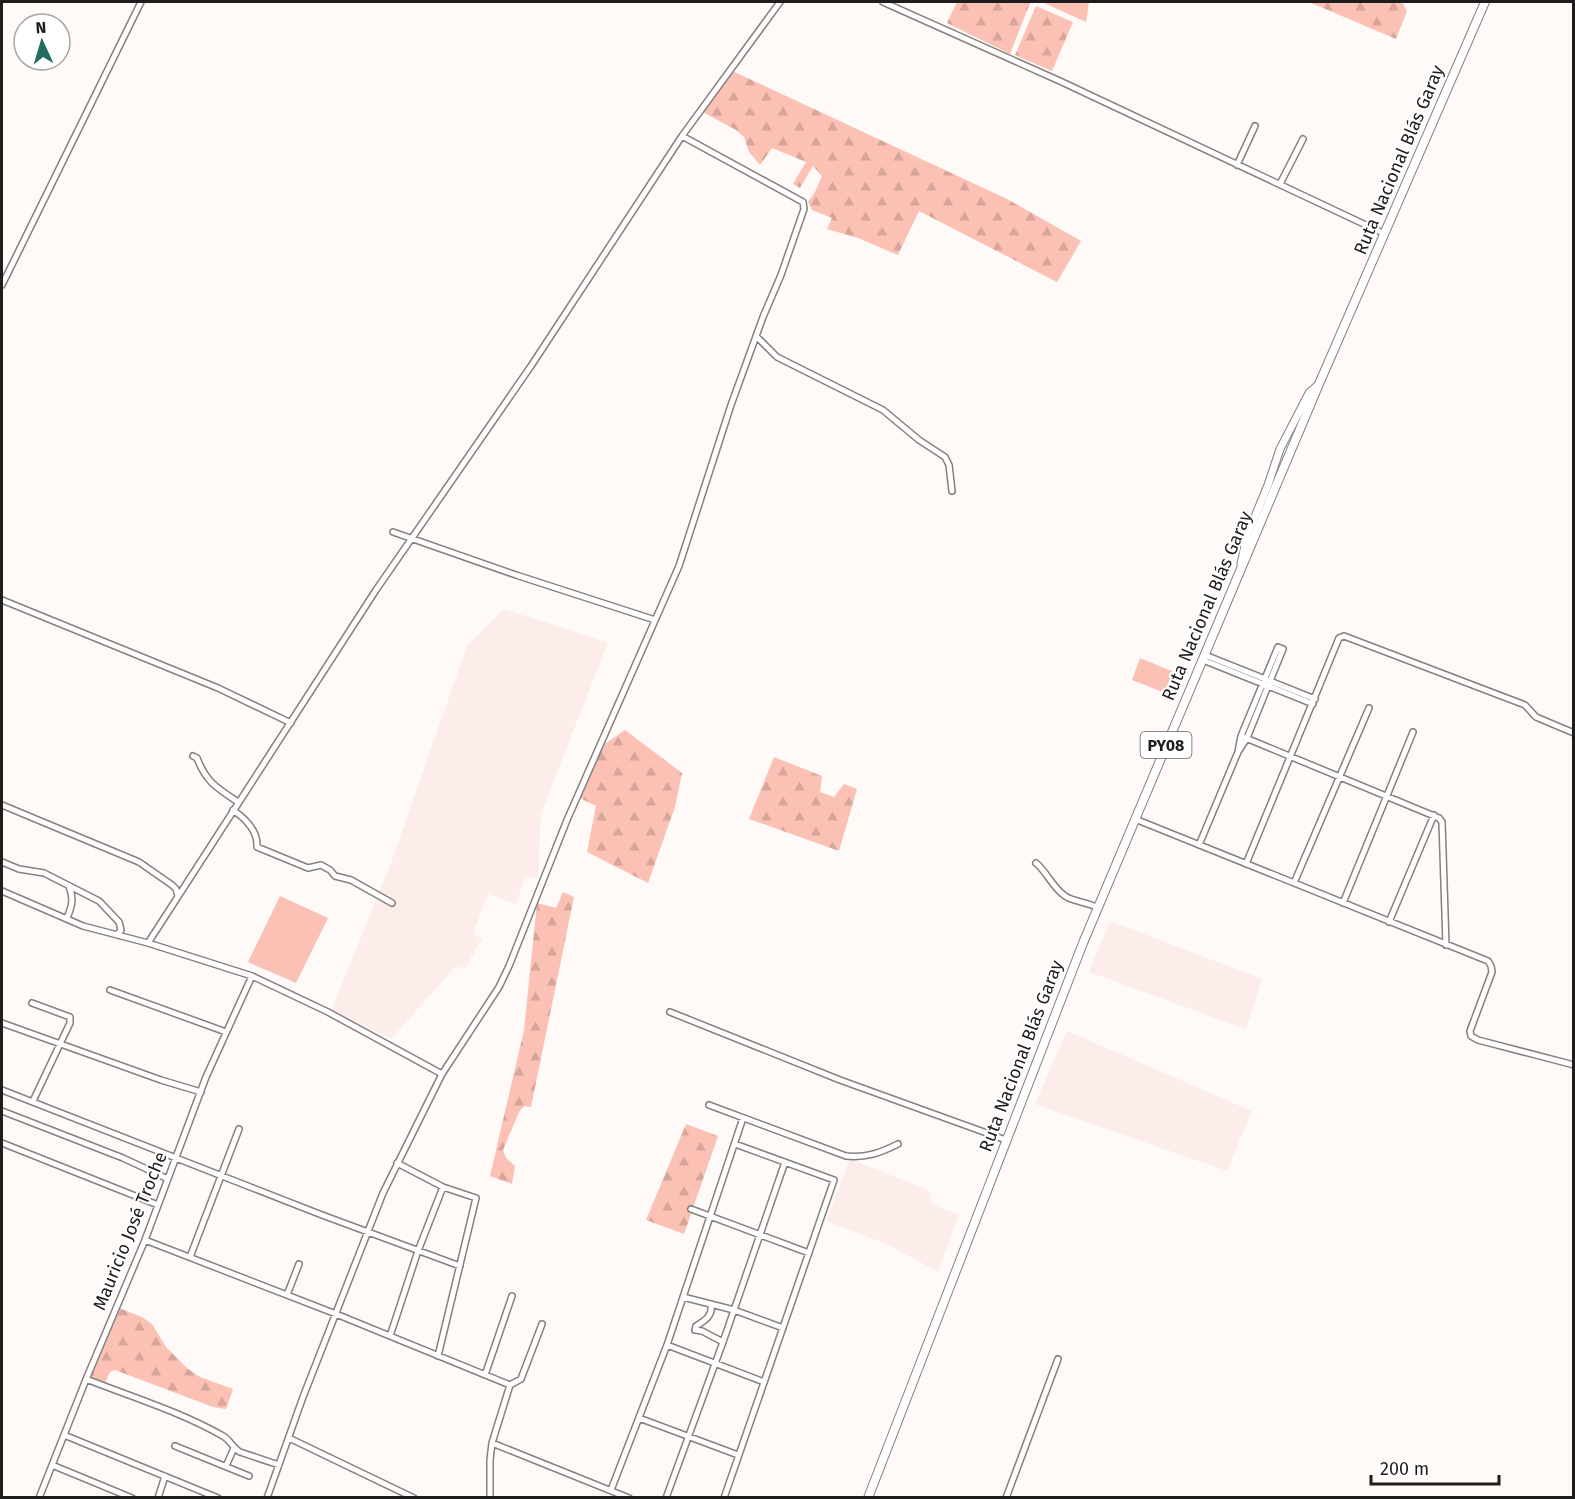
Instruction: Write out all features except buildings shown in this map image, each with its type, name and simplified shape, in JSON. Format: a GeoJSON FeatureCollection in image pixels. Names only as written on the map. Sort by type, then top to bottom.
{"type":"FeatureCollection","features":[{"type":"Feature","properties":{"kind":"highway","name":"Ruta Nacional Blás Garay"},"geometry":{"type":"LineString","coordinates":[[868,1497],[1098,908],[1319,384],[1485,2]]}},
{"type":"Feature","properties":{"kind":"street"},"geometry":{"type":"LineString","coordinates":[[2,285],[141,2]]}},
{"type":"Feature","properties":{"kind":"street"},"geometry":{"type":"LineString","coordinates":[[148,943],[376,590],[531,366],[682,136],[780,2]]}},
{"type":"Feature","properties":{"kind":"street"},"geometry":{"type":"LineString","coordinates":[[883,2],[1062,82],[1385,234]]}},
{"type":"Feature","properties":{"kind":"street"},"geometry":{"type":"LineString","coordinates":[[1237,165],[1255,126]]}},
{"type":"Feature","properties":{"kind":"street"},"geometry":{"type":"LineString","coordinates":[[267,1497],[366,1232],[397,1163],[442,1074],[499,987],[509,966],[567,820],[679,566],[731,405],[781,275],[804,205],[682,136]]}},
{"type":"Feature","properties":{"kind":"street"},"geometry":{"type":"LineString","coordinates":[[1280,184],[1303,140]]}},
{"type":"Feature","properties":{"kind":"street"},"geometry":{"type":"LineString","coordinates":[[756,336],[777,357],[883,410],[919,440],[945,457],[949,465],[952,490]]}},
{"type":"Feature","properties":{"kind":"street"},"geometry":{"type":"LineString","coordinates":[[393,532],[654,620]]}},
{"type":"Feature","properties":{"kind":"street"},"geometry":{"type":"LineString","coordinates":[[2,600],[218,688],[291,723]]}},
{"type":"Feature","properties":{"kind":"street"},"geometry":{"type":"LineString","coordinates":[[1245,864],[1292,757],[1339,638],[1344,636],[1525,705],[1536,717],[1574,733]]}},
{"type":"Feature","properties":{"kind":"street"},"geometry":{"type":"LineString","coordinates":[[1199,845],[1266,683],[1278,647],[1284,649],[1266,683]]}},
{"type":"Feature","properties":{"kind":"street"},"geometry":{"type":"LineString","coordinates":[[1204,658],[1314,702]]}},
{"type":"Feature","properties":{"kind":"street"},"geometry":{"type":"LineString","coordinates":[[1294,883],[1369,708]]}},
{"type":"Feature","properties":{"kind":"street"},"geometry":{"type":"LineString","coordinates":[[1342,903],[1413,732]]}},
{"type":"Feature","properties":{"kind":"street"},"geometry":{"type":"LineString","coordinates":[[1244,737],[1434,814],[1442,822],[1446,945]]}},
{"type":"Feature","properties":{"kind":"street"},"geometry":{"type":"LineString","coordinates":[[193,756],[197,758],[201,771],[214,786],[238,802]]}},
{"type":"Feature","properties":{"kind":"street"},"geometry":{"type":"LineString","coordinates":[[2,805],[139,862],[172,885],[178,896]]}},
{"type":"Feature","properties":{"kind":"street"},"geometry":{"type":"LineString","coordinates":[[232,810],[241,815],[255,831],[258,839],[257,848],[308,868],[321,865],[335,876],[351,880],[392,903]]}},
{"type":"Feature","properties":{"kind":"street"},"geometry":{"type":"LineString","coordinates":[[1389,922],[1434,814]]}},
{"type":"Feature","properties":{"kind":"street"},"geometry":{"type":"LineString","coordinates":[[1135,819],[1488,961],[1492,972],[1470,1031],[1471,1036],[1478,1040],[1574,1065]]}},
{"type":"Feature","properties":{"kind":"street"},"geometry":{"type":"LineString","coordinates":[[2,862],[19,869],[44,873],[99,900],[119,922],[121,930],[117,935]]}},
{"type":"Feature","properties":{"kind":"street"},"geometry":{"type":"LineString","coordinates":[[1036,863],[1065,896],[1098,908]]}},
{"type":"Feature","properties":{"kind":"street"},"geometry":{"type":"LineString","coordinates":[[67,918],[72,904],[69,886]]}},
{"type":"Feature","properties":{"kind":"street"},"geometry":{"type":"LineString","coordinates":[[2,891],[83,926],[148,943],[252,976],[328,1012],[442,1074]]}},
{"type":"Feature","properties":{"kind":"street","name":"Mauricio José Troche"},"geometry":{"type":"LineString","coordinates":[[39,1497],[145,1240],[201,1092],[252,976]]}},
{"type":"Feature","properties":{"kind":"street"},"geometry":{"type":"LineString","coordinates":[[110,990],[226,1032]]}},
{"type":"Feature","properties":{"kind":"street"},"geometry":{"type":"LineString","coordinates":[[32,1003],[70,1017],[70,1023],[33,1101]]}},
{"type":"Feature","properties":{"kind":"street"},"geometry":{"type":"LineString","coordinates":[[670,1012],[840,1080],[1006,1140]]}},
{"type":"Feature","properties":{"kind":"street"},"geometry":{"type":"LineString","coordinates":[[2,1023],[201,1092]]}},
{"type":"Feature","properties":{"kind":"street"},"geometry":{"type":"LineString","coordinates":[[2,1090],[366,1232],[460,1266]]}},
{"type":"Feature","properties":{"kind":"street"},"geometry":{"type":"LineString","coordinates":[[709,1105],[846,1156],[860,1158],[877,1154],[898,1144]]}},
{"type":"Feature","properties":{"kind":"street"},"geometry":{"type":"LineString","coordinates":[[2,1111],[123,1158],[168,1179]]}},
{"type":"Feature","properties":{"kind":"street"},"geometry":{"type":"LineString","coordinates":[[611,1490],[667,1345],[743,1118]]}},
{"type":"Feature","properties":{"kind":"street"},"geometry":{"type":"LineString","coordinates":[[190,1257],[239,1129]]}},
{"type":"Feature","properties":{"kind":"street"},"geometry":{"type":"LineString","coordinates":[[2,1143],[158,1204]]}},
{"type":"Feature","properties":{"kind":"street"},"geometry":{"type":"LineString","coordinates":[[724,1497],[834,1180],[735,1144]]}},
{"type":"Feature","properties":{"kind":"street"},"geometry":{"type":"LineString","coordinates":[[666,1497],[723,1342],[785,1162]]}},
{"type":"Feature","properties":{"kind":"street"},"geometry":{"type":"LineString","coordinates":[[397,1163],[444,1187],[476,1198],[438,1356]]}},
{"type":"Feature","properties":{"kind":"street"},"geometry":{"type":"LineString","coordinates":[[390,1336],[418,1251],[444,1187]]}},
{"type":"Feature","properties":{"kind":"street"},"geometry":{"type":"LineString","coordinates":[[691,1209],[809,1253]]}},
{"type":"Feature","properties":{"kind":"street"},"geometry":{"type":"LineString","coordinates":[[145,1240],[510,1385]]}},
{"type":"Feature","properties":{"kind":"street"},"geometry":{"type":"LineString","coordinates":[[287,1295],[299,1264]]}},
{"type":"Feature","properties":{"kind":"street"},"geometry":{"type":"LineString","coordinates":[[485,1375],[512,1296]]}},
{"type":"Feature","properties":{"kind":"street"},"geometry":{"type":"LineString","coordinates":[[683,1297],[734,1310],[783,1328]]}},
{"type":"Feature","properties":{"kind":"street"},"geometry":{"type":"LineString","coordinates":[[711,1305],[712,1309],[707,1319],[696,1326],[695,1330],[702,1331],[723,1342]]}},
{"type":"Feature","properties":{"kind":"street"},"geometry":{"type":"LineString","coordinates":[[490,1497],[489,1460],[492,1443],[510,1385],[521,1379],[542,1323]]}},
{"type":"Feature","properties":{"kind":"street"},"geometry":{"type":"LineString","coordinates":[[667,1345],[764,1382]]}},
{"type":"Feature","properties":{"kind":"street"},"geometry":{"type":"LineString","coordinates":[[1006,1497],[1058,1359]]}},
{"type":"Feature","properties":{"kind":"street"},"geometry":{"type":"LineString","coordinates":[[86,1379],[160,1408],[226,1438],[234,1448],[279,1465]]}},
{"type":"Feature","properties":{"kind":"street"},"geometry":{"type":"LineString","coordinates":[[639,1418],[738,1455]]}},
{"type":"Feature","properties":{"kind":"street"},"geometry":{"type":"LineString","coordinates":[[64,1435],[218,1497]]}},
{"type":"Feature","properties":{"kind":"street"},"geometry":{"type":"LineString","coordinates":[[289,1438],[414,1497]]}},
{"type":"Feature","properties":{"kind":"street"},"geometry":{"type":"LineString","coordinates":[[492,1443],[629,1497]]}},
{"type":"Feature","properties":{"kind":"street"},"geometry":{"type":"LineString","coordinates":[[175,1446],[249,1476]]}},
{"type":"Feature","properties":{"kind":"street"},"geometry":{"type":"LineString","coordinates":[[226,1466],[234,1448]]}},
{"type":"Feature","properties":{"kind":"street"},"geometry":{"type":"LineString","coordinates":[[52,1465],[132,1497]]}},
{"type":"Feature","properties":{"kind":"street"},"geometry":{"type":"LineString","coordinates":[[158,1497],[165,1476]]}},
{"type":"Feature","properties":{"kind":"shaded area"},"geometry":{"type":"Polygon","coordinates":[[[504,609],[608,643],[541,813],[538,878],[525,876],[516,904],[488,894],[473,934],[482,939],[465,968],[455,967],[391,1039],[332,1009],[391,863],[467,646],[504,609]]]}},
{"type":"Feature","properties":{"kind":"shaded area"},"geometry":{"type":"Polygon","coordinates":[[[1110,921],[1262,979],[1246,1029],[1089,972],[1110,921]]]}},
{"type":"Feature","properties":{"kind":"shaded area"},"geometry":{"type":"Polygon","coordinates":[[[1067,1031],[1252,1111],[1227,1171],[1035,1104],[1067,1031]]]}},
{"type":"Feature","properties":{"kind":"shaded area"},"geometry":{"type":"Polygon","coordinates":[[[850,1159],[930,1191],[931,1204],[959,1215],[938,1272],[889,1245],[826,1221],[850,1159]]]}},
{"type":"Feature","properties":{"kind":"green space"},"geometry":{"type":"Polygon","coordinates":[[[957,2],[1030,3],[1010,54],[947,23],[957,2]]]}},
{"type":"Feature","properties":{"kind":"green space"},"geometry":{"type":"Polygon","coordinates":[[[1042,2],[1089,2],[1086,22],[1042,2]]]}},
{"type":"Feature","properties":{"kind":"green space"},"geometry":{"type":"Polygon","coordinates":[[[1309,2],[1402,2],[1407,11],[1396,39],[1309,2]]]}},
{"type":"Feature","properties":{"kind":"green space"},"geometry":{"type":"Polygon","coordinates":[[[1036,6],[1073,22],[1052,71],[1015,55],[1036,6]]]}},
{"type":"Feature","properties":{"kind":"green space"},"geometry":{"type":"Polygon","coordinates":[[[728,69],[1007,199],[1081,241],[1057,282],[919,211],[898,255],[858,238],[827,229],[832,218],[812,210],[808,202],[822,176],[813,166],[800,188],[793,184],[806,162],[772,148],[760,165],[749,152],[744,137],[736,130],[699,110],[728,69]]]}},
{"type":"Feature","properties":{"kind":"green space"},"geometry":{"type":"Polygon","coordinates":[[[1140,658],[1174,672],[1165,693],[1132,680],[1140,658]]]}},
{"type":"Feature","properties":{"kind":"green space"},"geometry":{"type":"Polygon","coordinates":[[[625,730],[682,773],[675,807],[648,883],[587,852],[596,806],[580,798],[602,746],[625,730]]]}},
{"type":"Feature","properties":{"kind":"green space"},"geometry":{"type":"Polygon","coordinates":[[[774,757],[822,776],[820,792],[834,797],[844,784],[857,789],[839,851],[749,819],[774,757]]]}},
{"type":"Feature","properties":{"kind":"green space"},"geometry":{"type":"Polygon","coordinates":[[[563,892],[574,897],[531,1107],[524,1106],[519,1112],[503,1150],[506,1158],[515,1166],[512,1184],[490,1176],[524,1030],[537,903],[556,908],[563,892]]]}},
{"type":"Feature","properties":{"kind":"green space"},"geometry":{"type":"Polygon","coordinates":[[[280,896],[328,918],[296,983],[248,962],[280,896]]]}},
{"type":"Feature","properties":{"kind":"green space"},"geometry":{"type":"Polygon","coordinates":[[[686,1124],[718,1136],[684,1234],[646,1220],[686,1124]]]}},
{"type":"Feature","properties":{"kind":"green space"},"geometry":{"type":"Polygon","coordinates":[[[119,1308],[142,1317],[152,1324],[166,1347],[188,1369],[200,1377],[233,1389],[226,1409],[213,1407],[115,1370],[110,1372],[105,1383],[90,1376],[119,1308]]]}}]}
